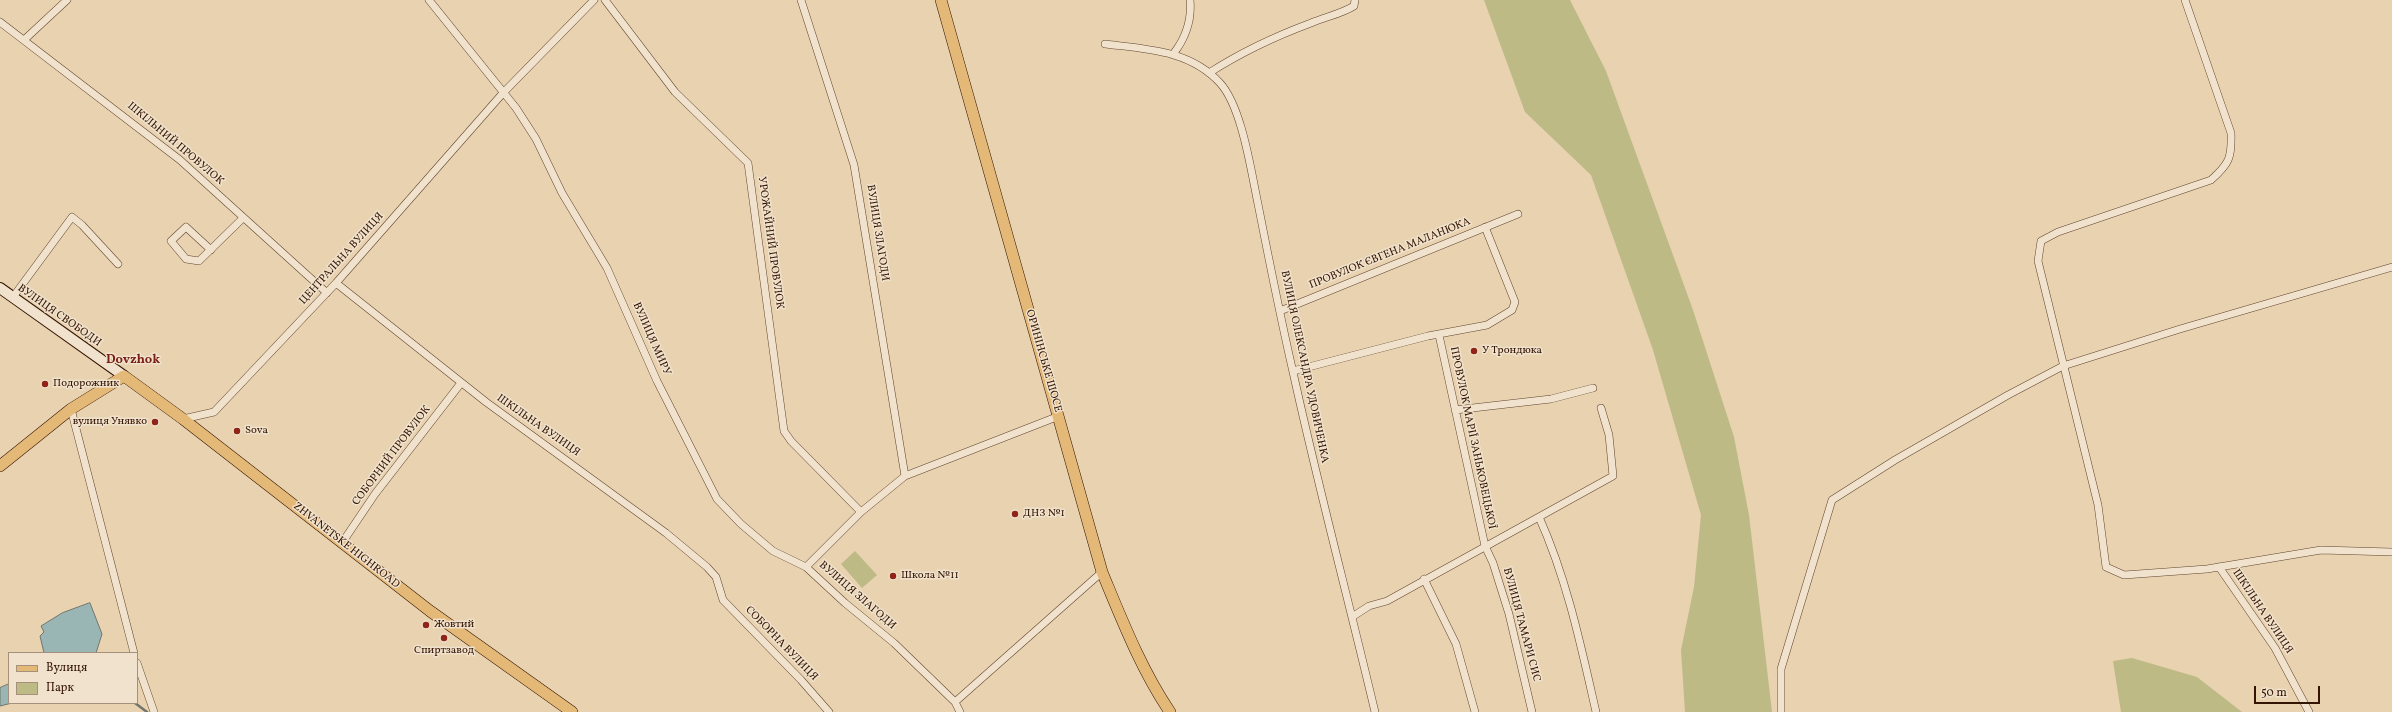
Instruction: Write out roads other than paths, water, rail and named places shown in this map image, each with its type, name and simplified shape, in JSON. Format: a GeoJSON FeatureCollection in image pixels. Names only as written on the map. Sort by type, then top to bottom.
{"type":"FeatureCollection","features":[{"type":"Feature","properties":{"kind":"main road","name":"ОРИНІНСЬКЕ ШОСЕ"},"geometry":{"type":"LineString","coordinates":[[941,0],[1102,572],[1126,631],[1159,696],[1170,712]]}},
{"type":"Feature","properties":{"kind":"main road","name":"ZHVANETSKE HIGHROAD"},"geometry":{"type":"LineString","coordinates":[[124,376],[183,419],[430,611],[572,712]]}},
{"type":"Feature","properties":{"kind":"main road"},"geometry":{"type":"LineString","coordinates":[[0,466],[71,409],[124,376]]}},
{"type":"Feature","properties":{"kind":"street"},"geometry":{"type":"LineString","coordinates":[[24,40],[67,0]]}},
{"type":"Feature","properties":{"kind":"street","name":"ВУЛИЦЯ МИРУ"},"geometry":{"type":"LineString","coordinates":[[429,0],[526,122],[562,193],[607,268],[657,381],[711,490],[730,512],[773,550],[806,567]]}},
{"type":"Feature","properties":{"kind":"street","name":"ЦЕНТРАЛЬНА ВУЛИЦЯ"},"geometry":{"type":"LineString","coordinates":[[183,419],[214,412],[327,293],[503,93],[594,0]]}},
{"type":"Feature","properties":{"kind":"street","name":"УРОЖАЙНИЙ ПРОВУЛОК"},"geometry":{"type":"LineString","coordinates":[[605,0],[656,65],[675,92],[748,163],[784,431],[791,441],[861,512]]}},
{"type":"Feature","properties":{"kind":"street","name":"ВУЛИЦЯ ЗЛАГОДИ"},"geometry":{"type":"LineString","coordinates":[[801,0],[839,114],[856,172],[905,476]]}},
{"type":"Feature","properties":{"kind":"street"},"geometry":{"type":"LineString","coordinates":[[1174,53],[1182,42],[1190,22],[1190,0]]}},
{"type":"Feature","properties":{"kind":"street"},"geometry":{"type":"LineString","coordinates":[[1209,73],[1230,60],[1310,23],[1348,10],[1354,6],[1355,0]]}},
{"type":"Feature","properties":{"kind":"street"},"geometry":{"type":"LineString","coordinates":[[2185,0],[2231,133],[2232,152],[2226,167],[2211,180],[2058,232],[2041,241],[2038,260],[2098,505],[2106,566],[2124,575],[2219,567],[2321,550],[2392,552]]}},
{"type":"Feature","properties":{"kind":"street","name":"ШКІЛЬНИЙ ПРОВУЛОК"},"geometry":{"type":"LineString","coordinates":[[0,22],[180,160],[327,293]]}},
{"type":"Feature","properties":{"kind":"street","name":"ВУЛИЦЯ ОЛЕКСАНДРА УДОВИЧЕНКА"},"geometry":{"type":"LineString","coordinates":[[1105,44],[1174,53],[1209,73],[1219,82],[1228,94],[1235,108],[1247,156],[1293,371],[1374,712]]}},
{"type":"Feature","properties":{"kind":"street","name":"ПРОВУЛОК ЄВГЕНА МАЛАНЮКА"},"geometry":{"type":"LineString","coordinates":[[1280,311],[1518,214]]}},
{"type":"Feature","properties":{"kind":"street"},"geometry":{"type":"LineString","coordinates":[[13,297],[72,217],[82,225],[118,264]]}},
{"type":"Feature","properties":{"kind":"street"},"geometry":{"type":"LineString","coordinates":[[211,250],[186,227],[171,241],[186,259],[199,262],[211,250],[243,218]]}},
{"type":"Feature","properties":{"kind":"street","name":"ПРОВУЛОК ЄВГЕНА МАЛАНЮКА"},"geometry":{"type":"LineString","coordinates":[[1485,227],[1515,302],[1515,308]]}},
{"type":"Feature","properties":{"kind":"street"},"geometry":{"type":"LineString","coordinates":[[1781,712],[1781,669],[1832,500],[1894,460],[2008,395],[2063,366],[2180,329],[2392,267]]}},
{"type":"Feature","properties":{"kind":"street","name":"ШКІЛЬНА ВУЛИЦЯ"},"geometry":{"type":"LineString","coordinates":[[336,283],[462,383],[678,542],[711,571],[716,577],[720,591]]}},
{"type":"Feature","properties":{"kind":"street","name":"ВУЛИЦЯ СВОБОДИ"},"geometry":{"type":"LineString","coordinates":[[0,288],[124,376]]}},
{"type":"Feature","properties":{"kind":"street","name":"ПРОВУЛОК МАРІЇ ЗАНЬКОВЕЦЬКОЇ"},"geometry":{"type":"LineString","coordinates":[[1293,371],[1439,335],[1487,325],[1515,308]]}},
{"type":"Feature","properties":{"kind":"street","name":"ПРОВУЛОК МАРІЇ ЗАНЬКОВЕЦЬКОЇ"},"geometry":{"type":"LineString","coordinates":[[1439,335],[1485,546]]}},
{"type":"Feature","properties":{"kind":"street","name":"СОБОРНИЙ ПРОВУЛОК"},"geometry":{"type":"LineString","coordinates":[[342,543],[375,494],[462,383]]}},
{"type":"Feature","properties":{"kind":"street"},"geometry":{"type":"LineString","coordinates":[[1455,410],[1551,399],[1592,388]]}},
{"type":"Feature","properties":{"kind":"street"},"geometry":{"type":"LineString","coordinates":[[1352,617],[1369,606],[1387,601],[1424,579],[1613,476],[1609,435],[1601,408]]}},
{"type":"Feature","properties":{"kind":"street"},"geometry":{"type":"LineString","coordinates":[[71,409],[134,652]]}},
{"type":"Feature","properties":{"kind":"street","name":"ВУЛИЦЯ ЗЛАГОДИ"},"geometry":{"type":"LineString","coordinates":[[960,712],[955,702],[894,643],[845,604],[806,567],[861,512],[905,476],[1059,416]]}},
{"type":"Feature","properties":{"kind":"street"},"geometry":{"type":"LineString","coordinates":[[1539,517],[1553,549],[1570,605],[1596,712]]}},
{"type":"Feature","properties":{"kind":"street","name":"ВУЛИЦЯ ТАМАРИ СИС"},"geometry":{"type":"LineString","coordinates":[[1485,546],[1493,563],[1511,621],[1532,712]]}},
{"type":"Feature","properties":{"kind":"street","name":"ШКІЛЬНА ВУЛИЦЯ"},"geometry":{"type":"LineString","coordinates":[[2219,567],[2276,648],[2309,712]]}},
{"type":"Feature","properties":{"kind":"street"},"geometry":{"type":"LineString","coordinates":[[955,702],[1102,572]]}},
{"type":"Feature","properties":{"kind":"street"},"geometry":{"type":"LineString","coordinates":[[1424,579],[1456,644],[1475,712]]}},
{"type":"Feature","properties":{"kind":"street","name":"СОБОРНА ВУЛИЦЯ"},"geometry":{"type":"LineString","coordinates":[[720,591],[723,600],[730,608],[796,674],[829,712]]}},
{"type":"Feature","properties":{"kind":"street"},"geometry":{"type":"LineString","coordinates":[[138,666],[154,712]]}},
{"type":"Feature","properties":{"kind":"water"},"geometry":{"type":"Polygon","coordinates":[[[90,603],[102,634],[96,652],[44,652],[40,636],[44,632],[41,626],[62,613],[90,603]]]}},
{"type":"Feature","properties":{"kind":"water"},"geometry":{"type":"Polygon","coordinates":[[[8,684],[8,704],[0,706],[0,688],[8,684]]]}},
{"type":"Feature","properties":{"kind":"waterway"},"geometry":{"type":"LineString","coordinates":[[136,704],[147,712]]}},
{"type":"Feature","properties":{"kind":"place","name":"У Трондюка"},"geometry":{"type":"Point","coordinates":[1474,351]}},
{"type":"Feature","properties":{"kind":"place","name":"Подорожник"},"geometry":{"type":"Point","coordinates":[45,384]}},
{"type":"Feature","properties":{"kind":"place","name":"вулиця Унявко"},"geometry":{"type":"Point","coordinates":[155,422]}},
{"type":"Feature","properties":{"kind":"place","name":"Sova"},"geometry":{"type":"Point","coordinates":[237,431]}},
{"type":"Feature","properties":{"kind":"place","name":"ДНЗ №1"},"geometry":{"type":"Point","coordinates":[1015,514]}},
{"type":"Feature","properties":{"kind":"place","name":"Школа №11"},"geometry":{"type":"Point","coordinates":[893,576]}},
{"type":"Feature","properties":{"kind":"place","name":"Жовтий"},"geometry":{"type":"Point","coordinates":[426,625]}},
{"type":"Feature","properties":{"kind":"place","name":"Спиртзавод"},"geometry":{"type":"Point","coordinates":[444,638]}},
{"type":"Feature","properties":{"kind":"district","name":"Dovzhok"},"geometry":{"type":"Point","coordinates":[133,361]}}]}
